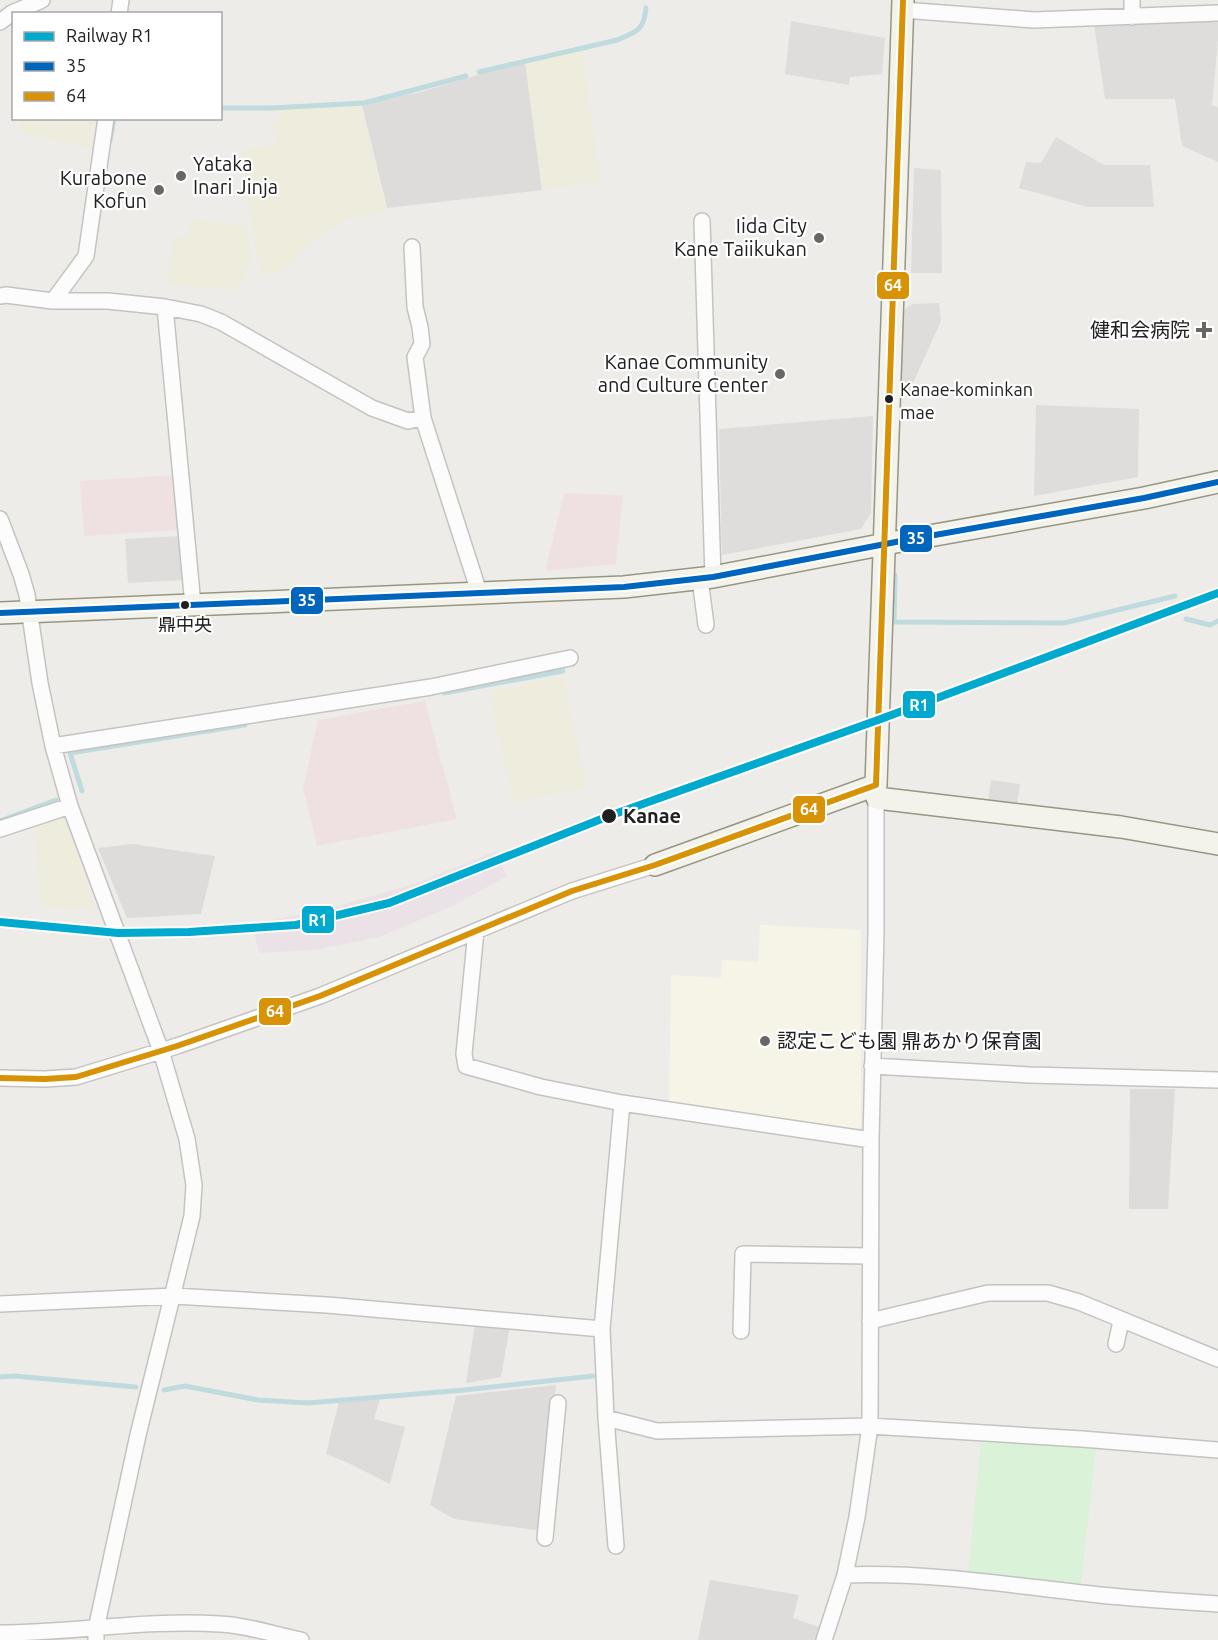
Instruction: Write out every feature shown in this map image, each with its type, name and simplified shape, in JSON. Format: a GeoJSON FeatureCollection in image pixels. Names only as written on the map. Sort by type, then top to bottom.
{"type":"FeatureCollection","features":[{"type":"Feature","properties":{"kind":"street"},"geometry":{"type":"LineString","coordinates":[[14,12],[42,0]]}},
{"type":"Feature","properties":{"kind":"street"},"geometry":{"type":"LineString","coordinates":[[1132,0],[1132,17]]}},
{"type":"Feature","properties":{"kind":"street"},"geometry":{"type":"LineString","coordinates":[[824,1640],[845,1575],[858,1517],[870,1426],[876,791],[903,5],[1034,20],[1218,12]]}},
{"type":"Feature","properties":{"kind":"street"},"geometry":{"type":"LineString","coordinates":[[53,301],[86,256],[106,120]]}},
{"type":"Feature","properties":{"kind":"street"},"geometry":{"type":"LineString","coordinates":[[702,221],[705,625]]}},
{"type":"Feature","properties":{"kind":"street"},"geometry":{"type":"LineString","coordinates":[[412,247],[414,307],[422,344],[415,357],[423,418],[479,592]]}},
{"type":"Feature","properties":{"kind":"street"},"geometry":{"type":"LineString","coordinates":[[0,296],[53,301],[108,301],[165,307],[201,314],[221,322],[372,408],[408,421],[423,418]]}},
{"type":"Feature","properties":{"kind":"street"},"geometry":{"type":"LineString","coordinates":[[165,307],[193,605]]}},
{"type":"Feature","properties":{"kind":"street"},"geometry":{"type":"LineString","coordinates":[[0,613],[624,587],[706,578],[1144,498],[1218,482]]}},
{"type":"Feature","properties":{"kind":"street"},"geometry":{"type":"LineString","coordinates":[[0,519],[21,574],[53,746],[70,806],[161,1051],[187,1139],[194,1185],[192,1216],[138,1435],[96,1634]]}},
{"type":"Feature","properties":{"kind":"street"},"geometry":{"type":"LineString","coordinates":[[53,746],[431,687],[570,658]]}},
{"type":"Feature","properties":{"kind":"street"},"geometry":{"type":"LineString","coordinates":[[0,1078],[76,1077],[161,1051],[320,996],[572,891],[876,791],[1218,843]]}},
{"type":"Feature","properties":{"kind":"street"},"geometry":{"type":"LineString","coordinates":[[0,829],[70,806]]}},
{"type":"Feature","properties":{"kind":"street"},"geometry":{"type":"LineString","coordinates":[[476,931],[464,1054],[466,1066],[541,1087],[622,1103],[871,1140]]}},
{"type":"Feature","properties":{"kind":"street"},"geometry":{"type":"LineString","coordinates":[[872,1066],[1030,1075],[1218,1080]]}},
{"type":"Feature","properties":{"kind":"street"},"geometry":{"type":"LineString","coordinates":[[616,1546],[602,1329],[622,1103]]}},
{"type":"Feature","properties":{"kind":"street"},"geometry":{"type":"LineString","coordinates":[[741,1331],[744,1254],[870,1256]]}},
{"type":"Feature","properties":{"kind":"street"},"geometry":{"type":"LineString","coordinates":[[870,1321],[988,1293],[1048,1293],[1078,1302],[1218,1359]]}},
{"type":"Feature","properties":{"kind":"street"},"geometry":{"type":"LineString","coordinates":[[0,1304],[174,1296],[327,1305],[602,1329]]}},
{"type":"Feature","properties":{"kind":"street"},"geometry":{"type":"LineString","coordinates":[[1116,1344],[1121,1321]]}},
{"type":"Feature","properties":{"kind":"street"},"geometry":{"type":"LineString","coordinates":[[545,1538],[558,1403]]}},
{"type":"Feature","properties":{"kind":"street"},"geometry":{"type":"LineString","coordinates":[[606,1418],[657,1431],[870,1426],[1218,1450]]}},
{"type":"Feature","properties":{"kind":"street"},"geometry":{"type":"LineString","coordinates":[[845,1575],[897,1576],[1116,1597],[1218,1604]]}},
{"type":"Feature","properties":{"kind":"street"},"geometry":{"type":"LineString","coordinates":[[0,1622],[19,1633]]}},
{"type":"Feature","properties":{"kind":"street"},"geometry":{"type":"LineString","coordinates":[[0,1633],[96,1634],[115,1625],[221,1624],[301,1640]]}},
{"type":"Feature","properties":{"kind":"shaded area"},"geometry":{"type":"Polygon","coordinates":[[[1218,13],[1212,105],[1218,107],[1218,162],[1182,146],[1175,99],[1105,99],[1093,18],[1218,13]]]}},
{"type":"Feature","properties":{"kind":"shaded area"},"geometry":{"type":"Polygon","coordinates":[[[791,21],[885,38],[882,74],[850,77],[849,85],[785,74],[791,21]]]}},
{"type":"Feature","properties":{"kind":"shaded area"},"geometry":{"type":"Polygon","coordinates":[[[582,50],[601,181],[542,190],[525,61],[582,50]]]}},
{"type":"Feature","properties":{"kind":"shaded area"},"geometry":{"type":"Polygon","coordinates":[[[525,61],[542,190],[387,208],[361,102],[417,93],[525,61]]]}},
{"type":"Feature","properties":{"kind":"shaded area"},"geometry":{"type":"Polygon","coordinates":[[[361,102],[388,211],[347,219],[310,242],[281,273],[260,274],[240,151],[276,143],[272,124],[279,122],[278,105],[361,102]]]}},
{"type":"Feature","properties":{"kind":"shaded area"},"geometry":{"type":"Polygon","coordinates":[[[22,120],[99,120],[94,150],[18,131],[22,120]]]}},
{"type":"Feature","properties":{"kind":"shaded area"},"geometry":{"type":"Polygon","coordinates":[[[1056,137],[1104,165],[1150,165],[1154,207],[1088,207],[1019,188],[1026,162],[1041,163],[1056,137]]]}},
{"type":"Feature","properties":{"kind":"shaded area"},"geometry":{"type":"Polygon","coordinates":[[[914,168],[941,170],[942,273],[911,273],[914,168]]]}},
{"type":"Feature","properties":{"kind":"shaded area"},"geometry":{"type":"Polygon","coordinates":[[[189,219],[247,226],[252,261],[237,290],[168,285],[172,236],[189,238],[189,219]]]}},
{"type":"Feature","properties":{"kind":"shaded area"},"geometry":{"type":"Polygon","coordinates":[[[939,303],[941,321],[908,394],[901,395],[902,312],[912,304],[939,303]]]}},
{"type":"Feature","properties":{"kind":"shaded area"},"geometry":{"type":"Polygon","coordinates":[[[1036,405],[1139,409],[1138,477],[1034,496],[1036,405]]]}},
{"type":"Feature","properties":{"kind":"shaded area"},"geometry":{"type":"Polygon","coordinates":[[[873,416],[871,513],[861,529],[722,555],[719,429],[873,416]]]}},
{"type":"Feature","properties":{"kind":"shaded area"},"geometry":{"type":"Polygon","coordinates":[[[176,475],[179,530],[84,536],[80,481],[176,475]]]}},
{"type":"Feature","properties":{"kind":"shaded area"},"geometry":{"type":"Polygon","coordinates":[[[564,493],[623,495],[616,564],[545,571],[564,493]]]}},
{"type":"Feature","properties":{"kind":"shaded area"},"geometry":{"type":"Polygon","coordinates":[[[181,536],[184,580],[128,583],[125,539],[181,536]]]}},
{"type":"Feature","properties":{"kind":"shaded area"},"geometry":{"type":"Polygon","coordinates":[[[563,676],[587,787],[513,803],[489,692],[563,676]]]}},
{"type":"Feature","properties":{"kind":"shaded area"},"geometry":{"type":"Polygon","coordinates":[[[425,701],[457,819],[317,846],[303,788],[318,720],[425,701]]]}},
{"type":"Feature","properties":{"kind":"shaded area"},"geometry":{"type":"Polygon","coordinates":[[[991,780],[1020,784],[1017,806],[988,802],[991,780]]]}},
{"type":"Feature","properties":{"kind":"shaded area"},"geometry":{"type":"Polygon","coordinates":[[[65,810],[95,910],[42,907],[32,822],[65,810]]]}},
{"type":"Feature","properties":{"kind":"shaded area"},"geometry":{"type":"Polygon","coordinates":[[[132,844],[215,856],[201,914],[127,918],[98,848],[132,844]]]}},
{"type":"Feature","properties":{"kind":"shaded area"},"geometry":{"type":"Polygon","coordinates":[[[496,851],[507,876],[453,906],[379,937],[314,950],[259,953],[252,924],[327,909],[414,884],[496,851]]]}},
{"type":"Feature","properties":{"kind":"shaded area","name":"認定こども園 鼎あかり保育園"},"geometry":{"type":"Polygon","coordinates":[[[760,925],[861,930],[861,1127],[853,1130],[669,1104],[671,975],[721,978],[722,960],[758,962],[760,925]]]}},
{"type":"Feature","properties":{"kind":"shaded area"},"geometry":{"type":"Polygon","coordinates":[[[1130,1089],[1175,1089],[1168,1209],[1129,1209],[1130,1089]]]}},
{"type":"Feature","properties":{"kind":"shaded area"},"geometry":{"type":"Polygon","coordinates":[[[475,1323],[510,1326],[501,1377],[466,1383],[475,1323]]]}},
{"type":"Feature","properties":{"kind":"shaded area"},"geometry":{"type":"Polygon","coordinates":[[[556,1385],[542,1531],[454,1519],[430,1505],[456,1396],[556,1385]]]}},
{"type":"Feature","properties":{"kind":"shaded area"},"geometry":{"type":"Polygon","coordinates":[[[380,1399],[374,1419],[405,1427],[390,1484],[326,1454],[339,1401],[380,1399]]]}},
{"type":"Feature","properties":{"kind":"shaded area"},"geometry":{"type":"Polygon","coordinates":[[[710,1580],[799,1595],[793,1618],[819,1627],[815,1640],[698,1640],[710,1580]]]}},
{"type":"Feature","properties":{"kind":"green space"},"geometry":{"type":"Polygon","coordinates":[[[981,1439],[1096,1448],[1081,1584],[968,1574],[981,1439]]]}},
{"type":"Feature","properties":{"kind":"waterway"},"geometry":{"type":"LineString","coordinates":[[479,72],[617,40],[630,35],[641,26],[646,8]]}},
{"type":"Feature","properties":{"kind":"waterway"},"geometry":{"type":"LineString","coordinates":[[222,108],[364,103],[466,76]]}},
{"type":"Feature","properties":{"kind":"waterway"},"geometry":{"type":"LineString","coordinates":[[110,141],[114,120]]}},
{"type":"Feature","properties":{"kind":"waterway"},"geometry":{"type":"LineString","coordinates":[[895,575],[894,622],[1064,623],[1175,596]]}},
{"type":"Feature","properties":{"kind":"waterway"},"geometry":{"type":"LineString","coordinates":[[1186,619],[1210,625],[1218,621]]}},
{"type":"Feature","properties":{"kind":"waterway"},"geometry":{"type":"LineString","coordinates":[[444,693],[563,671]]}},
{"type":"Feature","properties":{"kind":"waterway"},"geometry":{"type":"LineString","coordinates":[[82,791],[70,753],[245,725]]}},
{"type":"Feature","properties":{"kind":"waterway"},"geometry":{"type":"LineString","coordinates":[[0,821],[56,800]]}},
{"type":"Feature","properties":{"kind":"waterway"},"geometry":{"type":"LineString","coordinates":[[0,1377],[15,1376],[136,1387]]}},
{"type":"Feature","properties":{"kind":"waterway"},"geometry":{"type":"LineString","coordinates":[[164,1390],[185,1386],[258,1400],[308,1403],[593,1376]]}},
{"type":"Feature","properties":{"kind":"rail line","name":"R1"},"geometry":{"type":"LineString","coordinates":[[0,922],[118,933],[189,932],[296,925],[389,903],[609,816],[878,720],[1218,593]]}},
{"type":"Feature","properties":{"kind":"transit line","name":"64"},"geometry":{"type":"LineString","coordinates":[[0,1078],[76,1077],[177,1046],[320,996],[572,891],[655,865],[876,785],[903,0]]}},
{"type":"Feature","properties":{"kind":"transit line","name":"35"},"geometry":{"type":"LineString","coordinates":[[0,613],[624,587],[713,577],[1144,498],[1218,482]]}},
{"type":"Feature","properties":{"kind":"place","name":"Yataka Inari Jinja"},"geometry":{"type":"Point","coordinates":[181,176]}},
{"type":"Feature","properties":{"kind":"place","name":"Kurabone Kofun"},"geometry":{"type":"Point","coordinates":[159,190]}},
{"type":"Feature","properties":{"kind":"place","name":"Iida City Kane Taiikukan"},"geometry":{"type":"Point","coordinates":[819,238]}},
{"type":"Feature","properties":{"kind":"place","name":"健和会病院"},"geometry":{"type":"Point","coordinates":[1204,330]}},
{"type":"Feature","properties":{"kind":"place","name":"Kanae Community and Culture Center"},"geometry":{"type":"Point","coordinates":[780,374]}},
{"type":"Feature","properties":{"kind":"place","name":"Kanae-kominkan mae"},"geometry":{"type":"Point","coordinates":[889,399]}},
{"type":"Feature","properties":{"kind":"place","name":"鼎中央"},"geometry":{"type":"Point","coordinates":[185,605]}},
{"type":"Feature","properties":{"kind":"place","name":"Kanae"},"geometry":{"type":"Point","coordinates":[609,816]}},
{"type":"Feature","properties":{"kind":"place","name":"認定こども園 鼎あかり保育園"},"geometry":{"type":"Point","coordinates":[765,1041]}}]}
